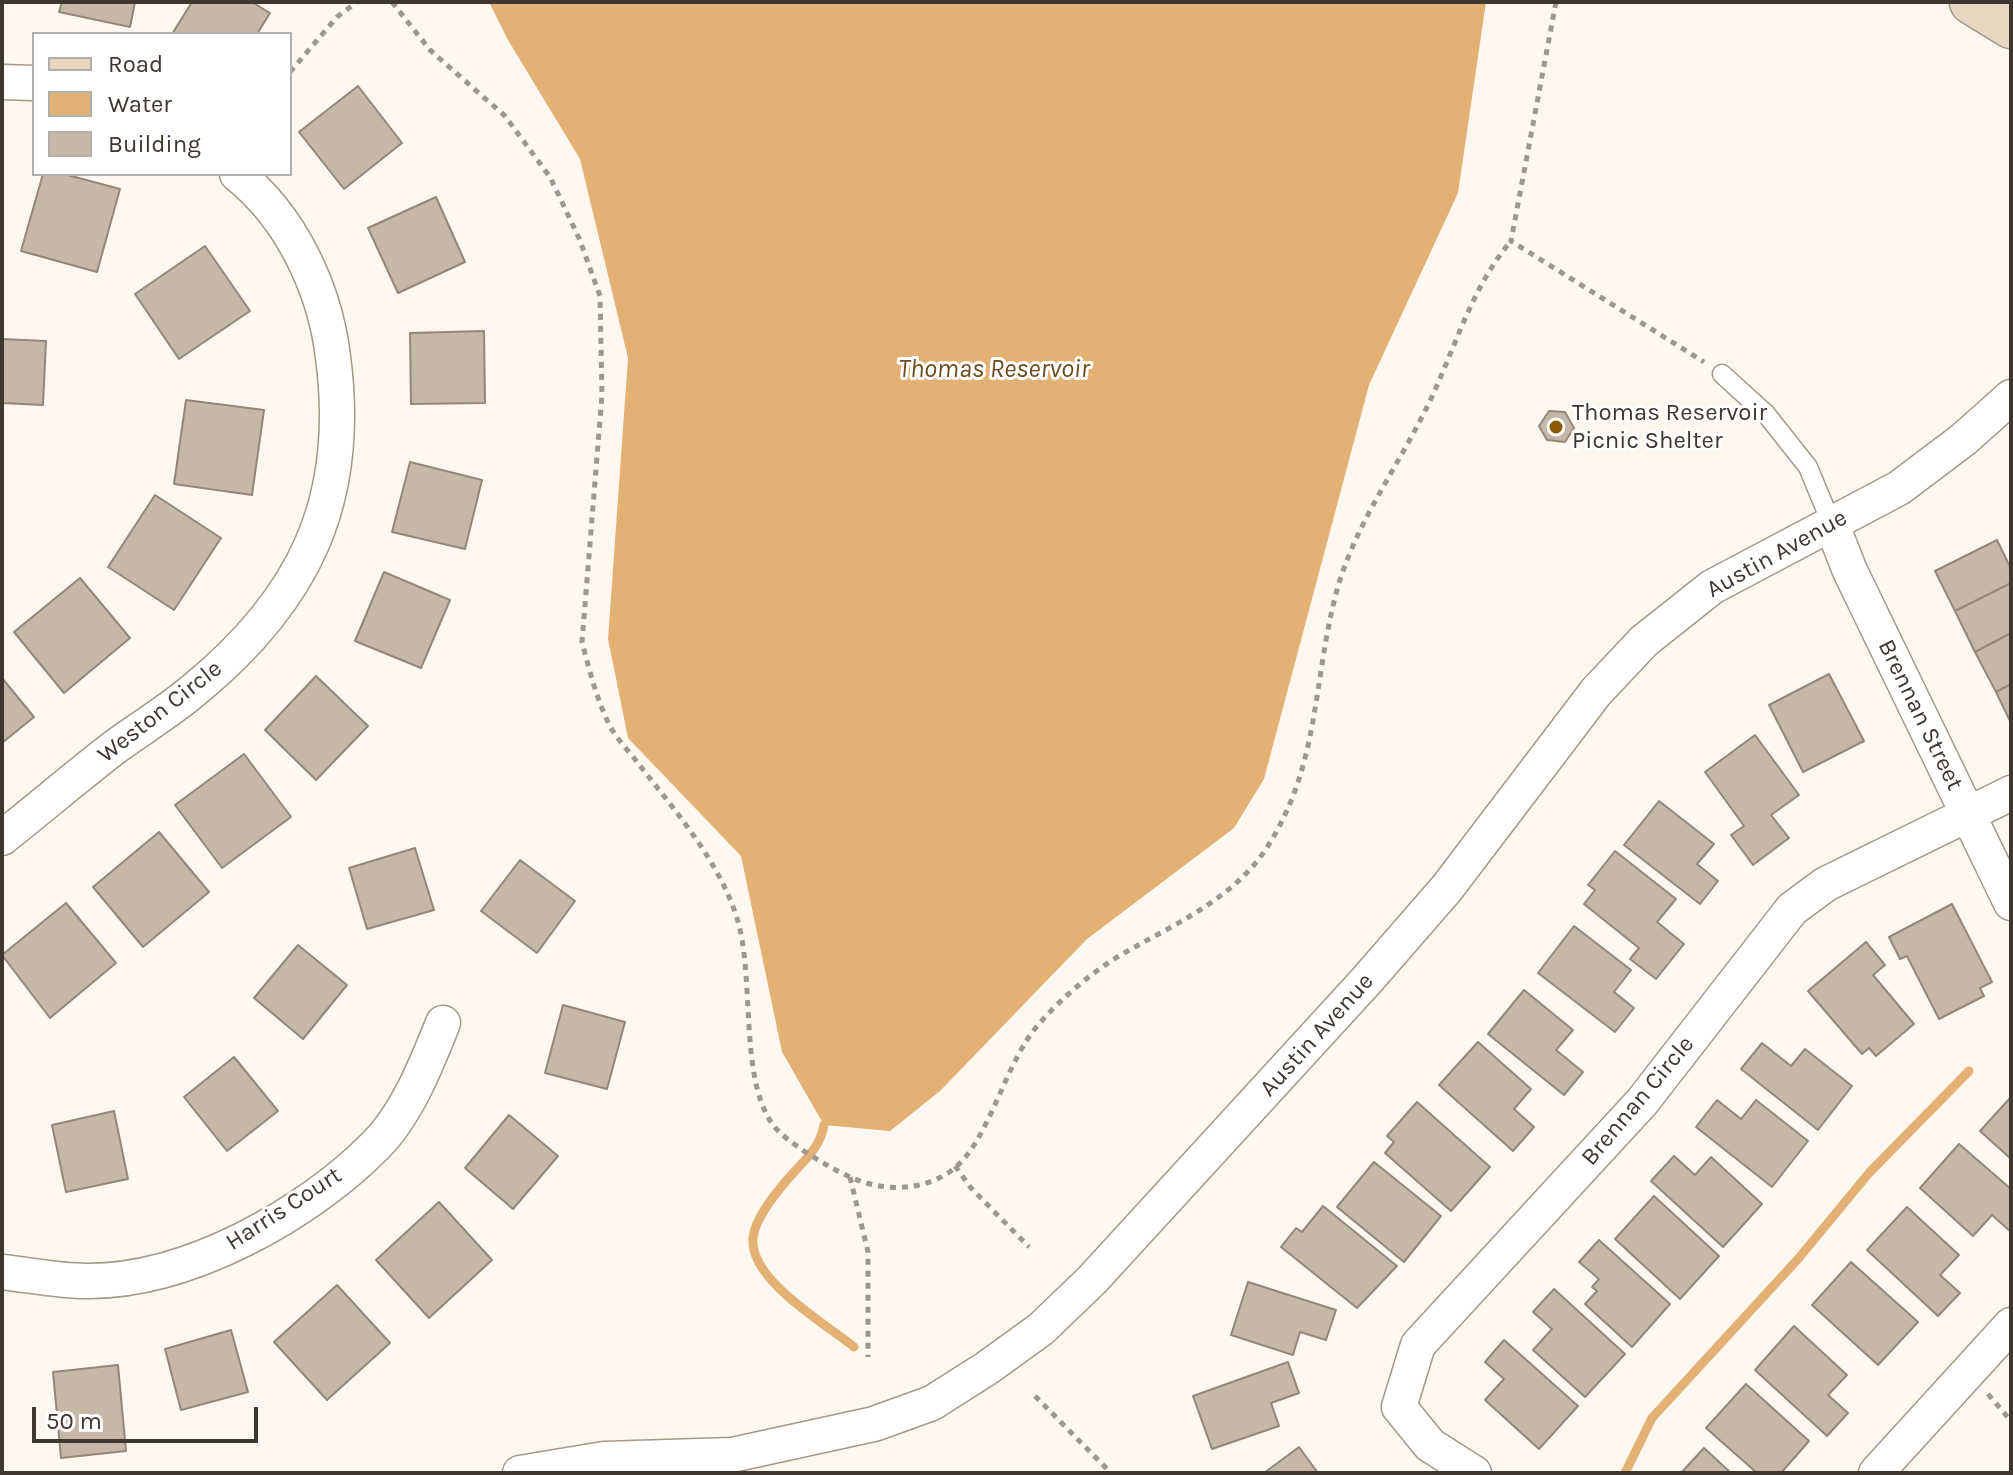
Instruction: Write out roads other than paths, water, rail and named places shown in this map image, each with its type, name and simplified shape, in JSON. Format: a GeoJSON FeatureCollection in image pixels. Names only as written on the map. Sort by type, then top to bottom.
{"type":"FeatureCollection","features":[{"type":"Feature","properties":{"kind":"street"},"geometry":{"type":"LineString","coordinates":[[1972,2],[2011,26]]}},
{"type":"Feature","properties":{"kind":"street"},"geometry":{"type":"LineString","coordinates":[[2,82],[32,83]]}},
{"type":"Feature","properties":{"kind":"street","name":"Weston Circle"},"geometry":{"type":"LineString","coordinates":[[2,838],[194,690],[261,627],[294,579],[320,530],[338,456],[338,392],[330,327],[299,248],[254,188],[239,176]]}},
{"type":"Feature","properties":{"kind":"street","name":"Austin Avenue"},"geometry":{"type":"LineString","coordinates":[[520,1473],[604,1459],[732,1455],[874,1424],[932,1403],[987,1368],[1041,1329],[1092,1280],[1367,980],[1447,888],[1596,692],[1644,641],[1712,587],[1899,488],[1964,439],[2011,397]]}},
{"type":"Feature","properties":{"kind":"street","name":"Brennan Street"},"geometry":{"type":"LineString","coordinates":[[1832,525],[1850,571],[2011,903]]}},
{"type":"Feature","properties":{"kind":"street","name":"Brennan Circle"},"geometry":{"type":"LineString","coordinates":[[1474,1473],[1430,1445],[1399,1407],[1418,1345],[1642,1102],[1792,909],[1826,884],[2011,793]]}},
{"type":"Feature","properties":{"kind":"street","name":"Harris Court"},"geometry":{"type":"LineString","coordinates":[[2,1272],[88,1281],[175,1269],[242,1243],[318,1192],[378,1144],[422,1077],[443,1023]]}},
{"type":"Feature","properties":{"kind":"street"},"geometry":{"type":"LineString","coordinates":[[1876,1473],[2011,1325]]}},
{"type":"Feature","properties":{"kind":"lane"},"geometry":{"type":"LineString","coordinates":[[1722,374],[1766,414],[1808,467],[1832,525]]}},
{"type":"Feature","properties":{"kind":"water","name":"Thomas Reservoir"},"geometry":{"type":"Polygon","coordinates":[[[489,2],[1486,2],[1458,193],[1369,385],[1264,779],[1234,828],[1087,939],[940,1091],[890,1131],[824,1125],[782,1052],[741,856],[628,738],[608,639],[628,358],[580,159],[508,40],[489,2]]]}},
{"type":"Feature","properties":{"kind":"waterway"},"geometry":{"type":"LineString","coordinates":[[1625,1473],[1652,1418],[1798,1259],[1869,1173],[1969,1071]]}},
{"type":"Feature","properties":{"kind":"waterway"},"geometry":{"type":"LineString","coordinates":[[824,1125],[815,1148],[761,1215],[753,1238],[755,1254],[776,1285],[854,1347]]}},
{"type":"Feature","properties":{"kind":"place","name":"Thomas Reservoir Picnic Shelter"},"geometry":{"type":"Point","coordinates":[1556,427]}}]}
